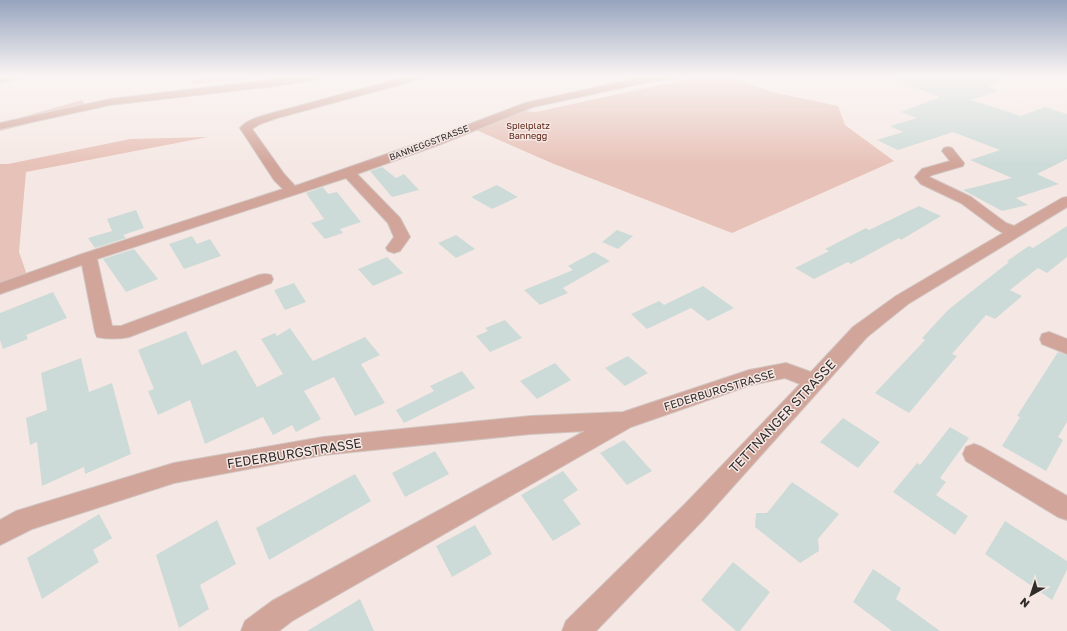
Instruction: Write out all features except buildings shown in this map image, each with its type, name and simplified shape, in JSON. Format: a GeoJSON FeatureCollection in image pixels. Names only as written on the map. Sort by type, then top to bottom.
{"type":"FeatureCollection","features":[{"type":"Feature","properties":{"kind":"street"},"geometry":{"type":"LineString","coordinates":[[0,126],[90,105]]}},
{"type":"Feature","properties":{"kind":"street"},"geometry":{"type":"LineString","coordinates":[[293,192],[279,177],[246,128],[256,122],[273,116],[312,105]]}},
{"type":"Feature","properties":{"kind":"street","name":"BANNEGGSTRASSE"},"geometry":{"type":"LineString","coordinates":[[0,289],[88,258],[348,173],[437,141],[528,105]]}},
{"type":"Feature","properties":{"kind":"street"},"geometry":{"type":"LineString","coordinates":[[948,151],[958,163],[927,172],[922,177],[926,181],[966,200],[1001,226],[1015,232]]}},
{"type":"Feature","properties":{"kind":"street"},"geometry":{"type":"LineString","coordinates":[[348,173],[395,220],[402,237],[394,248]]}},
{"type":"Feature","properties":{"kind":"street","name":"TETTNANGER STRASSE"},"geometry":{"type":"LineString","coordinates":[[576,631],[695,511],[860,332],[902,300],[1067,201]]}},
{"type":"Feature","properties":{"kind":"street"},"geometry":{"type":"LineString","coordinates":[[88,258],[104,332],[122,332],[265,279]]}},
{"type":"Feature","properties":{"kind":"street"},"geometry":{"type":"LineString","coordinates":[[1049,339],[1067,347]]}},
{"type":"Feature","properties":{"kind":"street","name":"FEDERBURGSTRASSE"},"geometry":{"type":"LineString","coordinates":[[255,631],[282,611],[623,421],[749,378],[786,370],[814,381]]}},
{"type":"Feature","properties":{"kind":"street","name":"FEDERBURGSTRASSE"},"geometry":{"type":"LineString","coordinates":[[0,533],[25,519],[174,474],[323,446],[531,425],[623,421]]}},
{"type":"Feature","properties":{"kind":"street"},"geometry":{"type":"LineString","coordinates":[[974,454],[1067,509]]}},
{"type":"Feature","properties":{"kind":"green space"},"geometry":{"type":"Polygon","coordinates":[[[63,105],[85,105],[87,109],[0,131],[0,125],[63,105]]]}},
{"type":"Feature","properties":{"kind":"green space","name":"Spielplatz Bannegg"},"geometry":{"type":"Polygon","coordinates":[[[566,105],[835,105],[838,106],[845,125],[894,161],[732,233],[554,164],[474,129],[521,111],[536,112],[566,105]]]}},
{"type":"Feature","properties":{"kind":"green space"},"geometry":{"type":"Polygon","coordinates":[[[208,137],[26,172],[19,252],[28,278],[0,293],[0,164],[8,164],[130,139],[208,137]]]}}]}
